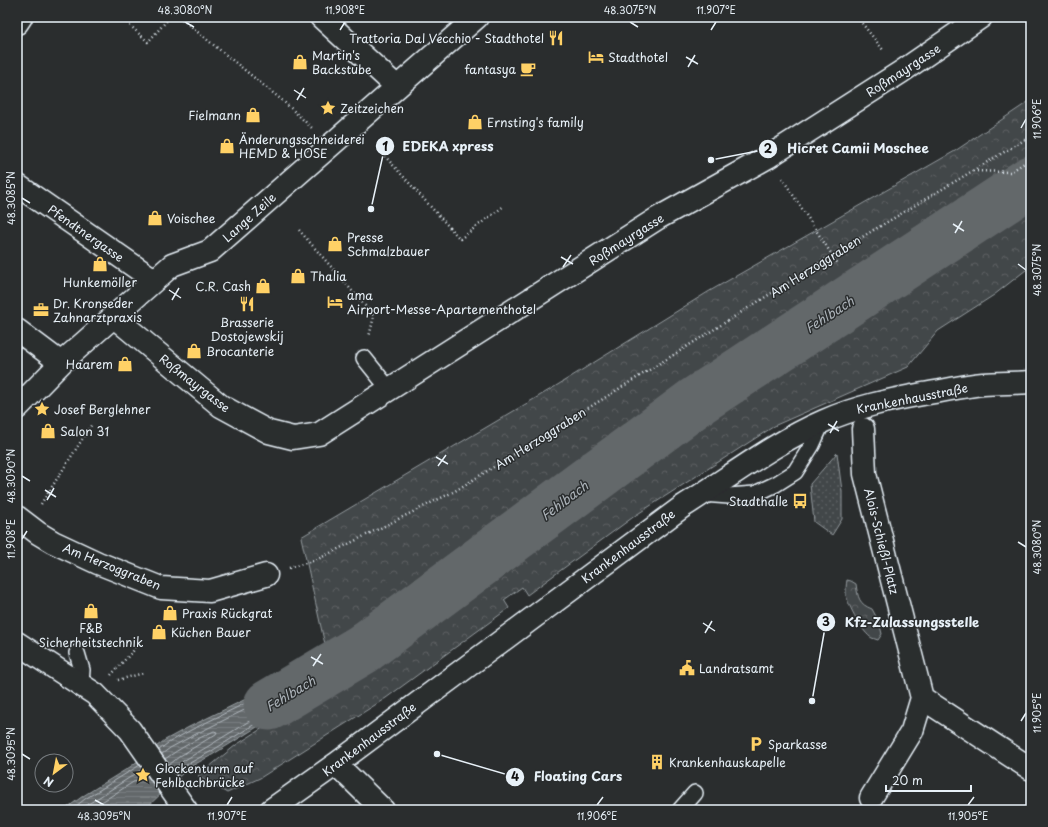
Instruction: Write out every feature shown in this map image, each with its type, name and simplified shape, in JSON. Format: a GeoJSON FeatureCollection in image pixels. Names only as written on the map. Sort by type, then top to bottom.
{"type":"FeatureCollection","features":[{"type":"Feature","properties":{"kind":"street"},"geometry":{"type":"LineString","coordinates":[[17,23],[21,17]]}},
{"type":"Feature","properties":{"kind":"street"},"geometry":{"type":"LineString","coordinates":[[321,17],[397,87]]}},
{"type":"Feature","properties":{"kind":"street","name":"Lange Zeile"},"geometry":{"type":"LineString","coordinates":[[17,408],[61,363],[154,280],[172,265],[210,251],[477,17]]}},
{"type":"Feature","properties":{"kind":"street","name":"Roßmayrgasse"},"geometry":{"type":"LineString","coordinates":[[113,316],[221,406],[269,432],[293,438],[319,434],[658,218],[768,157],[902,72],[981,17]]}},
{"type":"Feature","properties":{"kind":"street","name":"Pfendtnergasse"},"geometry":{"type":"LineString","coordinates":[[17,185],[154,280]]}},
{"type":"Feature","properties":{"kind":"street"},"geometry":{"type":"LineString","coordinates":[[17,330],[61,363]]}},
{"type":"Feature","properties":{"kind":"street","name":"Krankenhausstraße"},"geometry":{"type":"LineString","coordinates":[[271,810],[336,764],[682,507],[750,461],[823,421],[861,407],[982,384],[1031,382]]}},
{"type":"Feature","properties":{"kind":"street","name":"Alois-Schießl-Platz"},"geometry":{"type":"LineString","coordinates":[[863,429],[864,474],[922,698]]}},
{"type":"Feature","properties":{"kind":"street","name":"Am Herzoggraben"},"geometry":{"type":"LineString","coordinates":[[22,521],[54,542],[98,563],[161,588],[210,592],[266,575]]}},
{"type":"Feature","properties":{"kind":"street"},"geometry":{"type":"LineString","coordinates":[[17,643],[93,687],[130,730],[182,804]]}},
{"type":"Feature","properties":{"kind":"street"},"geometry":{"type":"LineString","coordinates":[[871,798],[912,731],[922,698],[1031,769]]}},
{"type":"Feature","properties":{"kind":"street"},"geometry":{"type":"LineString","coordinates":[[336,764],[383,810]]}},
{"type":"Feature","properties":{"kind":"lane"},"geometry":{"type":"LineString","coordinates":[[364,358],[389,389]]}},
{"type":"Feature","properties":{"kind":"lane"},"geometry":{"type":"LineString","coordinates":[[702,494],[729,496],[756,494],[776,484],[795,472],[812,445],[823,421]]}},
{"type":"Feature","properties":{"kind":"lane"},"geometry":{"type":"LineString","coordinates":[[77,653],[82,670],[93,687]]}},
{"type":"Feature","properties":{"kind":"lane"},"geometry":{"type":"LineString","coordinates":[[680,810],[694,793]]}},
{"type":"Feature","properties":{"kind":"path"},"geometry":{"type":"LineString","coordinates":[[121,17],[148,42],[170,17]]}},
{"type":"Feature","properties":{"kind":"path"},"geometry":{"type":"LineString","coordinates":[[179,17],[283,101],[330,145]]}},
{"type":"Feature","properties":{"kind":"path"},"geometry":{"type":"LineString","coordinates":[[857,17],[902,72]]}},
{"type":"Feature","properties":{"kind":"path","name":"Am Herzoggraben"},"geometry":{"type":"LineString","coordinates":[[266,575],[316,560],[455,491],[832,254],[1031,136]]}},
{"type":"Feature","properties":{"kind":"path"},"geometry":{"type":"LineString","coordinates":[[382,153],[460,239],[504,206]]}},
{"type":"Feature","properties":{"kind":"path"},"geometry":{"type":"LineString","coordinates":[[972,172],[1010,172],[1031,159]]}},
{"type":"Feature","properties":{"kind":"path"},"geometry":{"type":"LineString","coordinates":[[779,173],[838,264]]}},
{"type":"Feature","properties":{"kind":"path"},"geometry":{"type":"LineString","coordinates":[[298,230],[374,316],[364,358]]}},
{"type":"Feature","properties":{"kind":"path"},"geometry":{"type":"LineString","coordinates":[[22,521],[92,424]]}},
{"type":"Feature","properties":{"kind":"path"},"geometry":{"type":"LineString","coordinates":[[93,687],[133,651],[136,644]]}},
{"type":"Feature","properties":{"kind":"path"},"geometry":{"type":"LineString","coordinates":[[93,687],[144,673]]}},
{"type":"Feature","properties":{"kind":"green space"},"geometry":{"type":"Polygon","coordinates":[[[1031,100],[1031,266],[994,295],[938,331],[908,367],[776,425],[636,515],[527,595],[522,587],[504,600],[509,608],[386,698],[260,778],[227,793],[198,776],[236,745],[335,682],[301,537],[551,389],[708,292],[955,151],[1031,100]]]}},
{"type":"Feature","properties":{"kind":"green space"},"geometry":{"type":"Polygon","coordinates":[[[837,453],[842,491],[842,519],[832,535],[814,522],[810,484],[837,453]]]}},
{"type":"Feature","properties":{"kind":"green space"},"geometry":{"type":"Polygon","coordinates":[[[847,580],[856,584],[860,600],[864,605],[872,609],[879,622],[882,634],[878,640],[872,638],[864,631],[853,612],[846,595],[847,580]]]}},
{"type":"Feature","properties":{"kind":"water"},"geometry":{"type":"Polygon","coordinates":[[[325,660],[333,680],[212,755],[188,768],[144,810],[64,810],[83,796],[130,767],[165,740],[325,660]]]}},
{"type":"Feature","properties":{"kind":"waterway","name":"Fehlbach"},"geometry":{"type":"LineString","coordinates":[[269,705],[363,649],[697,401],[1031,181]]}},
{"type":"Feature","properties":{"kind":"place","name":"Trattoria Dal Vecchio - Stadthotel"},"geometry":{"type":"Point","coordinates":[556,38]}},
{"type":"Feature","properties":{"kind":"place","name":"Stadthotel"},"geometry":{"type":"Point","coordinates":[596,57]}},
{"type":"Feature","properties":{"kind":"place","name":"Martin's Backstube"},"geometry":{"type":"Point","coordinates":[300,62]}},
{"type":"Feature","properties":{"kind":"place","name":"fantasya"},"geometry":{"type":"Point","coordinates":[528,69]}},
{"type":"Feature","properties":{"kind":"place","name":"Zeitzeichen"},"geometry":{"type":"Point","coordinates":[328,108]}},
{"type":"Feature","properties":{"kind":"place","name":"Fielmann"},"geometry":{"type":"Point","coordinates":[253,115]}},
{"type":"Feature","properties":{"kind":"place","name":"Ernsting's family"},"geometry":{"type":"Point","coordinates":[475,122]}},
{"type":"Feature","properties":{"kind":"place","name":"Änderungsschneiderei HEMD & HOSE"},"geometry":{"type":"Point","coordinates":[227,146]}},
{"type":"Feature","properties":{"kind":"place","name":"Hicret Camii Moschee"},"geometry":{"type":"Point","coordinates":[711,160]}},
{"type":"Feature","properties":{"kind":"place","name":"EDEKA xpress"},"geometry":{"type":"Point","coordinates":[371,209]}},
{"type":"Feature","properties":{"kind":"place","name":"Voischee"},"geometry":{"type":"Point","coordinates":[155,218]}},
{"type":"Feature","properties":{"kind":"place","name":"Presse Schmalzbauer"},"geometry":{"type":"Point","coordinates":[335,244]}},
{"type":"Feature","properties":{"kind":"place","name":"Hunkemöller"},"geometry":{"type":"Point","coordinates":[100,264]}},
{"type":"Feature","properties":{"kind":"place","name":"Thalia"},"geometry":{"type":"Point","coordinates":[298,276]}},
{"type":"Feature","properties":{"kind":"place","name":"C.R. Cash"},"geometry":{"type":"Point","coordinates":[263,286]}},
{"type":"Feature","properties":{"kind":"place","name":"ama Airport-Messe-Apartementhotel"},"geometry":{"type":"Point","coordinates":[335,302]}},
{"type":"Feature","properties":{"kind":"place","name":"Brasserie Dostojewskij"},"geometry":{"type":"Point","coordinates":[247,304]}},
{"type":"Feature","properties":{"kind":"place","name":"Dr. Kronseder Zahnarztpraxis"},"geometry":{"type":"Point","coordinates":[41,310]}},
{"type":"Feature","properties":{"kind":"place","name":"Brocanterie"},"geometry":{"type":"Point","coordinates":[194,351]}},
{"type":"Feature","properties":{"kind":"place","name":"Haarem"},"geometry":{"type":"Point","coordinates":[125,364]}},
{"type":"Feature","properties":{"kind":"place","name":"Josef Berglehner"},"geometry":{"type":"Point","coordinates":[42,409]}},
{"type":"Feature","properties":{"kind":"place","name":"Salon 31"},"geometry":{"type":"Point","coordinates":[48,431]}},
{"type":"Feature","properties":{"kind":"place","name":"Stadthalle"},"geometry":{"type":"Point","coordinates":[800,501]}},
{"type":"Feature","properties":{"kind":"place","name":"F&B Sicherheitstechnik"},"geometry":{"type":"Point","coordinates":[91,611]}},
{"type":"Feature","properties":{"kind":"place","name":"Praxis Rückgrat"},"geometry":{"type":"Point","coordinates":[170,613]}},
{"type":"Feature","properties":{"kind":"place","name":"Küchen Bauer"},"geometry":{"type":"Point","coordinates":[159,632]}},
{"type":"Feature","properties":{"kind":"place","name":"Landratsamt"},"geometry":{"type":"Point","coordinates":[687,668]}},
{"type":"Feature","properties":{"kind":"place","name":"Kfz-Zulassungsstelle"},"geometry":{"type":"Point","coordinates":[812,701]}},
{"type":"Feature","properties":{"kind":"place","name":"Sparkasse"},"geometry":{"type":"Point","coordinates":[756,744]}},
{"type":"Feature","properties":{"kind":"place","name":"Floating Cars"},"geometry":{"type":"Point","coordinates":[437,754]}},
{"type":"Feature","properties":{"kind":"place","name":"Krankenhauskapelle"},"geometry":{"type":"Point","coordinates":[657,762]}},
{"type":"Feature","properties":{"kind":"place","name":"Glockenturm auf Fehlbachbrücke"},"geometry":{"type":"Point","coordinates":[143,775]}}]}
